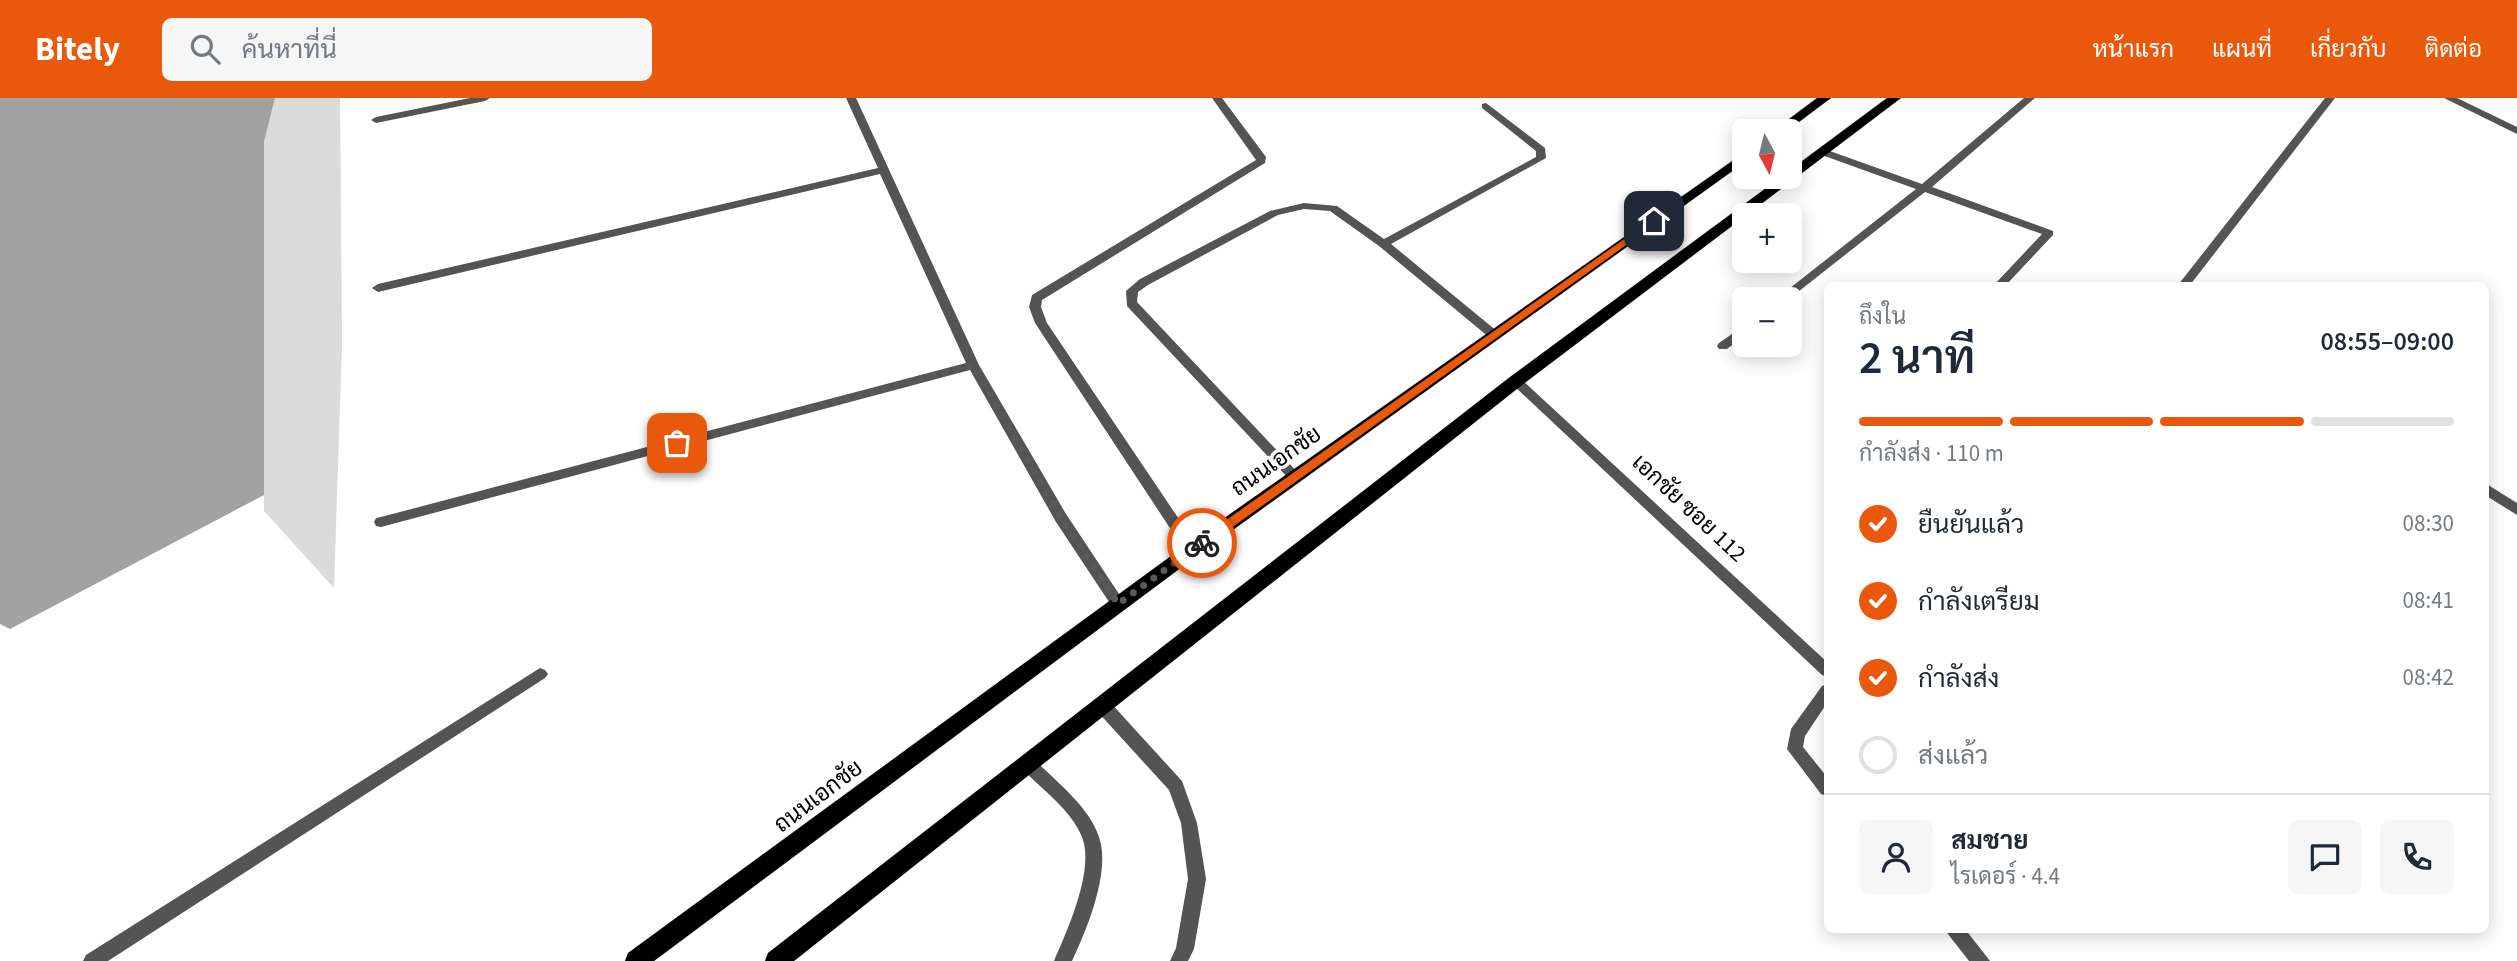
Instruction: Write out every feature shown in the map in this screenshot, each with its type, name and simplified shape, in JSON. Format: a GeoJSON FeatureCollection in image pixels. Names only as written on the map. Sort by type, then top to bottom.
{"type":"FeatureCollection","features":[{"type":"Feature","properties":{"kind":"main road"},"geometry":{"type":"LineString","coordinates":[[1796,119],[1825,98]]}},
{"type":"Feature","properties":{"kind":"main road"},"geometry":{"type":"LineString","coordinates":[[1802,167],[1895,98]]}},
{"type":"Feature","properties":{"kind":"main road","name":"ถนนเอกชัย"},"geometry":{"type":"LineString","coordinates":[[636,961],[1192,550],[1732,165]]}},
{"type":"Feature","properties":{"kind":"main road"},"geometry":{"type":"LineString","coordinates":[[776,961],[1516,381],[1773,189]]}},
{"type":"Feature","properties":{"kind":"street"},"geometry":{"type":"LineString","coordinates":[[376,120],[485,98]]}},
{"type":"Feature","properties":{"kind":"street"},"geometry":{"type":"LineString","coordinates":[[851,98],[973,365],[1061,518],[1118,604]]}},
{"type":"Feature","properties":{"kind":"street"},"geometry":{"type":"LineString","coordinates":[[1192,550],[1041,323],[1035,302],[1036,298],[1261,161],[1261,157],[1217,98]]}},
{"type":"Feature","properties":{"kind":"street"},"geometry":{"type":"LineString","coordinates":[[1797,287],[1923,189],[2030,98]]}},
{"type":"Feature","properties":{"kind":"street"},"geometry":{"type":"LineString","coordinates":[[2189,282],[2330,98]]}},
{"type":"Feature","properties":{"kind":"street"},"geometry":{"type":"LineString","coordinates":[[2449,98],[2517,131]]}},
{"type":"Feature","properties":{"kind":"street"},"geometry":{"type":"LineString","coordinates":[[1383,244],[1541,158],[1541,150],[1486,106]]}},
{"type":"Feature","properties":{"kind":"street"},"geometry":{"type":"LineString","coordinates":[[1823,152],[2049,233],[2003,282]]}},
{"type":"Feature","properties":{"kind":"street"},"geometry":{"type":"LineString","coordinates":[[378,288],[884,170]]}},
{"type":"Feature","properties":{"kind":"street"},"geometry":{"type":"LineString","coordinates":[[1295,477],[1131,303],[1132,291],[1144,282],[1274,213],[1304,206],[1333,208],[1383,244],[1494,335]]}},
{"type":"Feature","properties":{"kind":"street"},"geometry":{"type":"LineString","coordinates":[[1723,346],[1732,339]]}},
{"type":"Feature","properties":{"kind":"street"},"geometry":{"type":"LineString","coordinates":[[381,522],[973,365]]}},
{"type":"Feature","properties":{"kind":"street","name":"เอกชัย ซอย 112"},"geometry":{"type":"LineString","coordinates":[[1516,381],[1824,668]]}},
{"type":"Feature","properties":{"kind":"street"},"geometry":{"type":"LineString","coordinates":[[2489,491],[2517,510]]}},
{"type":"Feature","properties":{"kind":"street"},"geometry":{"type":"LineString","coordinates":[[92,961],[540,674]]}},
{"type":"Feature","properties":{"kind":"street"},"geometry":{"type":"LineString","coordinates":[[1824,694],[1797,734],[1795,749],[1824,785]]}},
{"type":"Feature","properties":{"kind":"street"},"geometry":{"type":"LineString","coordinates":[[1102,705],[1177,786],[1189,823],[1197,880],[1185,949],[1179,961]]}},
{"type":"Feature","properties":{"kind":"street"},"geometry":{"type":"LineString","coordinates":[[1028,764],[1075,814],[1092,839],[1091,882],[1075,937],[1063,961]]}},
{"type":"Feature","properties":{"kind":"street"},"geometry":{"type":"LineString","coordinates":[[1957,933],[1982,961]]}},
{"type":"Feature","properties":{"kind":"shaded area"},"geometry":{"type":"Polygon","coordinates":[[[0,98],[275,98],[264,142],[264,495],[10,629],[0,624],[0,98]]]}},
{"type":"Feature","properties":{"kind":"shaded area"},"geometry":{"type":"Polygon","coordinates":[[[275,98],[340,98],[342,344],[334,588],[264,511],[264,142],[275,98]]]}},
{"type":"Feature","properties":{"kind":"way so far"},"geometry":{"type":"LineString","coordinates":[[677,443],[973,365],[1061,518],[1118,604],[1202,543]]}},
{"type":"Feature","properties":{"kind":"route"},"geometry":{"type":"LineString","coordinates":[[1202,543],[1654,221]]}}]}
